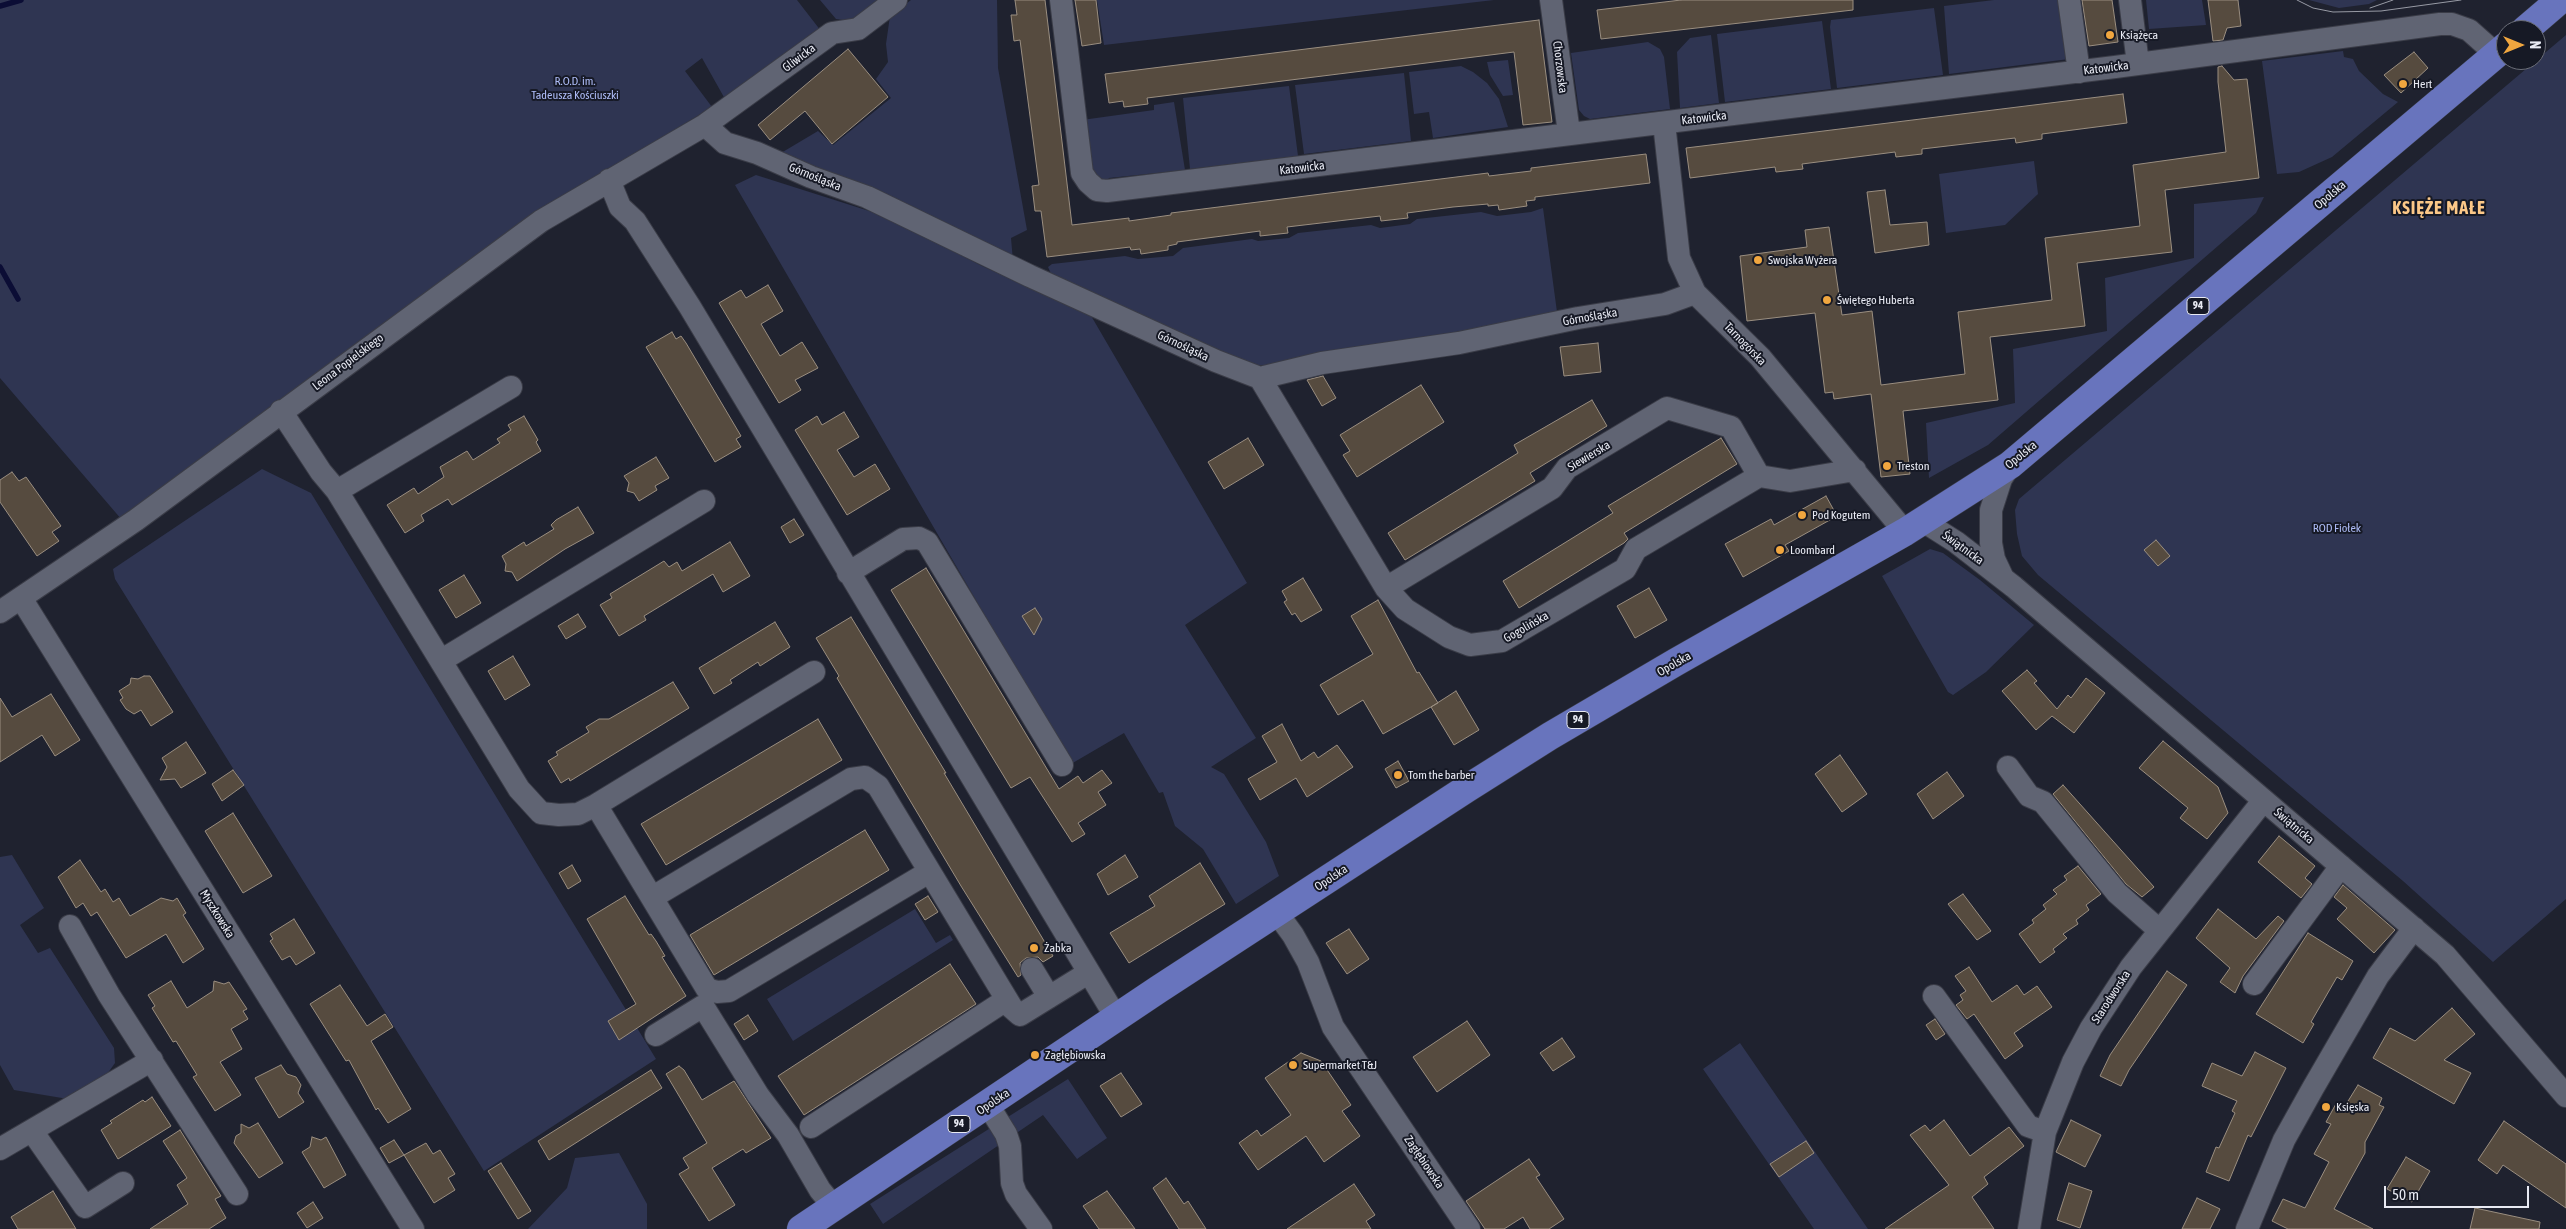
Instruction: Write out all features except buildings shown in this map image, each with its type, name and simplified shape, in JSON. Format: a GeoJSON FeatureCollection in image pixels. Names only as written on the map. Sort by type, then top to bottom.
{"type":"FeatureCollection","features":[{"type":"Feature","properties":{"kind":"main road"},"geometry":{"type":"LineString","coordinates":[[2537,20],[2560,0]]}},
{"type":"Feature","properties":{"kind":"main road","name":"Opolska"},"geometry":{"type":"LineString","coordinates":[[801,1229],[1277,913],[1550,736],[1914,526],[2010,465],[2496,54]]}},
{"type":"Feature","properties":{"kind":"street","name":"Gliwicka"},"geometry":{"type":"LineString","coordinates":[[705,126],[832,33],[858,29],[896,0]]}},
{"type":"Feature","properties":{"kind":"street","name":"Katowicka"},"geometry":{"type":"LineString","coordinates":[[1061,0],[1082,173],[1097,190],[1107,192],[2452,24],[2473,33],[2496,47]]}},
{"type":"Feature","properties":{"kind":"street","name":"Chorzowska"},"geometry":{"type":"LineString","coordinates":[[1551,0],[1569,133]]}},
{"type":"Feature","properties":{"kind":"street"},"geometry":{"type":"LineString","coordinates":[[2069,0],[2079,72]]}},
{"type":"Feature","properties":{"kind":"street"},"geometry":{"type":"LineString","coordinates":[[2130,0],[2138,64]]}},
{"type":"Feature","properties":{"kind":"street","name":"Tarnogórska"},"geometry":{"type":"LineString","coordinates":[[1664,123],[1679,258],[1695,293],[1760,357],[1855,470],[1914,526]]}},
{"type":"Feature","properties":{"kind":"street","name":"Leona Popielskiego"},"geometry":{"type":"LineString","coordinates":[[0,612],[136,520],[506,246],[608,180],[705,126]]}},
{"type":"Feature","properties":{"kind":"street","name":"Górnośląska"},"geometry":{"type":"LineString","coordinates":[[705,126],[725,143],[758,153],[811,177],[867,197],[1048,284],[1216,361],[1260,378],[1322,363],[1459,344],[1578,318],[1665,304],[1695,293]]}},
{"type":"Feature","properties":{"kind":"street"},"geometry":{"type":"LineString","coordinates":[[608,180],[620,207],[635,221],[690,307],[1117,1019]]}},
{"type":"Feature","properties":{"kind":"street","name":"Gogolińska"},"geometry":{"type":"LineString","coordinates":[[1260,378],[1386,588],[1405,609],[1448,637],[1470,644],[1502,641],[1625,569],[1636,549],[1759,476]]}},
{"type":"Feature","properties":{"kind":"street"},"geometry":{"type":"LineString","coordinates":[[338,491],[511,387]]}},
{"type":"Feature","properties":{"kind":"street","name":"Siewierska"},"geometry":{"type":"LineString","coordinates":[[1386,588],[1552,488],[1567,468],[1667,408],[1731,427],[1759,476]]}},
{"type":"Feature","properties":{"kind":"street"},"geometry":{"type":"LineString","coordinates":[[281,412],[321,472],[338,491],[519,789],[541,813],[559,816],[578,814],[596,805],[814,672]]}},
{"type":"Feature","properties":{"kind":"street","name":"Świątnicka"},"geometry":{"type":"LineString","coordinates":[[2003,577],[1994,559],[1991,542],[1991,510],[2001,479],[2010,465]]}},
{"type":"Feature","properties":{"kind":"street"},"geometry":{"type":"LineString","coordinates":[[1759,476],[1790,482],[1855,470]]}},
{"type":"Feature","properties":{"kind":"street"},"geometry":{"type":"LineString","coordinates":[[442,660],[704,501]]}},
{"type":"Feature","properties":{"kind":"street","name":"Świątnicka"},"geometry":{"type":"LineString","coordinates":[[1914,526],[2003,577],[2445,955],[2566,1096]]}},
{"type":"Feature","properties":{"kind":"street"},"geometry":{"type":"LineString","coordinates":[[848,573],[904,539],[919,538],[927,542],[1062,765]]}},
{"type":"Feature","properties":{"kind":"street","name":"Myszkowska"},"geometry":{"type":"LineString","coordinates":[[21,598],[413,1229]]}},
{"type":"Feature","properties":{"kind":"street"},"geometry":{"type":"LineString","coordinates":[[2008,767],[2029,796],[2043,802],[2117,893],[2159,930]]}},
{"type":"Feature","properties":{"kind":"street"},"geometry":{"type":"LineString","coordinates":[[653,897],[850,779],[859,776],[865,777],[878,786],[1006,1000],[1020,1015],[1088,973]]}},
{"type":"Feature","properties":{"kind":"street","name":"Starodworska"},"geometry":{"type":"LineString","coordinates":[[2029,1229],[2045,1132],[2055,1102],[2091,1028],[2107,1000],[2159,930],[2263,801]]}},
{"type":"Feature","properties":{"kind":"street"},"geometry":{"type":"LineString","coordinates":[[596,805],[707,989],[717,992],[729,991],[929,872]]}},
{"type":"Feature","properties":{"kind":"street"},"geometry":{"type":"LineString","coordinates":[[2254,984],[2341,866]]}},
{"type":"Feature","properties":{"kind":"street","name":"Zagłębiowska"},"geometry":{"type":"LineString","coordinates":[[1277,913],[1294,935],[1308,962],[1332,1027],[1469,1229]]}},
{"type":"Feature","properties":{"kind":"street"},"geometry":{"type":"LineString","coordinates":[[70,926],[109,995],[237,1194]]}},
{"type":"Feature","properties":{"kind":"street"},"geometry":{"type":"LineString","coordinates":[[2247,1229],[2284,1140],[2378,976],[2414,928]]}},
{"type":"Feature","properties":{"kind":"street"},"geometry":{"type":"LineString","coordinates":[[1032,968],[1049,997]]}},
{"type":"Feature","properties":{"kind":"street"},"geometry":{"type":"LineString","coordinates":[[1934,996],[2028,1126],[2045,1132]]}},
{"type":"Feature","properties":{"kind":"street"},"geometry":{"type":"LineString","coordinates":[[811,1127],[1006,1000]]}},
{"type":"Feature","properties":{"kind":"street"},"geometry":{"type":"LineString","coordinates":[[656,1035],[703,1006],[758,1095],[788,1135],[820,1190],[835,1208]]}},
{"type":"Feature","properties":{"kind":"street"},"geometry":{"type":"LineString","coordinates":[[0,1149],[152,1060]]}},
{"type":"Feature","properties":{"kind":"street"},"geometry":{"type":"LineString","coordinates":[[988,1105],[1006,1134],[1010,1146],[1012,1183],[1016,1194],[1041,1229]]}},
{"type":"Feature","properties":{"kind":"street"},"geometry":{"type":"LineString","coordinates":[[32,1131],[85,1207],[123,1183]]}},
{"type":"Feature","properties":{"kind":"green space","name":"R.O.D. im. Tadeusza Kościuszki"},"geometry":{"type":"Polygon","coordinates":[[[0,0],[797,0],[821,31],[725,99],[702,58],[685,71],[712,107],[554,204],[122,520],[0,378],[0,0]]]}},
{"type":"Feature","properties":{"kind":"green space"},"geometry":{"type":"Polygon","coordinates":[[[820,0],[878,0],[850,21],[836,19],[820,0]]]}},
{"type":"Feature","properties":{"kind":"green space"},"geometry":{"type":"Polygon","coordinates":[[[911,0],[997,0],[998,68],[1027,230],[1011,238],[1013,261],[781,153],[818,131],[833,145],[891,98],[876,79],[888,62],[886,44],[890,16],[911,0]]]}},
{"type":"Feature","properties":{"kind":"green space"},"geometry":{"type":"Polygon","coordinates":[[[1097,0],[1494,0],[1104,45],[1097,0]]]}},
{"type":"Feature","properties":{"kind":"green space"},"geometry":{"type":"Polygon","coordinates":[[[1994,0],[2061,0],[2069,59],[1949,74],[1944,6],[1994,0]]]}},
{"type":"Feature","properties":{"kind":"green space"},"geometry":{"type":"Polygon","coordinates":[[[2146,0],[2202,0],[2206,25],[2149,29],[2146,0]]]}},
{"type":"Feature","properties":{"kind":"green space"},"geometry":{"type":"Polygon","coordinates":[[[2309,0],[2377,0],[2369,4],[2339,8],[2309,0]]]}},
{"type":"Feature","properties":{"kind":"green space"},"geometry":{"type":"Polygon","coordinates":[[[1934,8],[1943,75],[1837,88],[1830,27],[1831,20],[1934,8]]]}},
{"type":"Feature","properties":{"kind":"green space"},"geometry":{"type":"Polygon","coordinates":[[[1822,21],[1831,89],[1725,102],[1717,34],[1822,21]]]}},
{"type":"Feature","properties":{"kind":"green space"},"geometry":{"type":"Polygon","coordinates":[[[1711,35],[1719,103],[1680,108],[1677,52],[1690,38],[1711,35]]]}},
{"type":"Feature","properties":{"kind":"green space","name":"ROD Fiołek"},"geometry":{"type":"Polygon","coordinates":[[[2566,35],[2566,899],[2493,962],[2403,881],[2038,575],[2022,556],[2017,534],[2015,510],[2019,499],[2525,70],[2546,70],[2546,52],[2566,35]]]}},
{"type":"Feature","properties":{"kind":"green space"},"geometry":{"type":"Polygon","coordinates":[[[1648,42],[1660,49],[1664,57],[1670,109],[1590,119],[1584,116],[1579,110],[1571,53],[1648,42]]]}},
{"type":"Feature","properties":{"kind":"green space"},"geometry":{"type":"Polygon","coordinates":[[[2343,51],[2344,57],[2353,59],[2359,71],[2383,94],[2398,102],[2332,157],[2299,172],[2277,174],[2262,61],[2343,51]]]}},
{"type":"Feature","properties":{"kind":"green space"},"geometry":{"type":"Polygon","coordinates":[[[1508,60],[1513,95],[1503,96],[1490,75],[1487,62],[1508,60]]]}},
{"type":"Feature","properties":{"kind":"green space"},"geometry":{"type":"Polygon","coordinates":[[[1461,66],[1473,72],[1487,83],[1499,99],[1508,127],[1433,138],[1429,112],[1414,114],[1409,72],[1461,66]]]}},
{"type":"Feature","properties":{"kind":"green space"},"geometry":{"type":"Polygon","coordinates":[[[1404,73],[1411,141],[1304,154],[1295,85],[1404,73]]]}},
{"type":"Feature","properties":{"kind":"green space"},"geometry":{"type":"Polygon","coordinates":[[[1289,86],[1298,156],[1190,169],[1183,98],[1289,86]]]}},
{"type":"Feature","properties":{"kind":"green space"},"geometry":{"type":"Polygon","coordinates":[[[1174,102],[1185,170],[1109,178],[1106,182],[1091,172],[1082,120],[1154,110],[1154,105],[1174,102]]]}},
{"type":"Feature","properties":{"kind":"green space"},"geometry":{"type":"Polygon","coordinates":[[[2034,161],[2038,194],[2005,225],[1946,233],[1939,174],[2034,161]]]}},
{"type":"Feature","properties":{"kind":"green space"},"geometry":{"type":"Polygon","coordinates":[[[756,175],[888,217],[982,266],[1090,314],[1247,583],[1185,625],[1256,738],[1211,767],[1224,774],[1266,842],[1279,876],[1236,904],[1203,849],[1175,826],[1163,792],[1159,793],[1124,733],[1071,764],[735,185],[756,175]]]}},
{"type":"Feature","properties":{"kind":"green space"},"geometry":{"type":"Polygon","coordinates":[[[2264,197],[2256,213],[1988,445],[1929,478],[1926,423],[2015,403],[2013,349],[2107,331],[2105,278],[2194,258],[2194,204],[2264,197]]]}},
{"type":"Feature","properties":{"kind":"green space"},"geometry":{"type":"Polygon","coordinates":[[[1543,208],[1557,312],[1523,323],[1278,365],[1254,365],[1245,362],[1052,276],[1048,267],[1052,264],[1125,256],[1138,259],[1173,256],[1183,248],[1252,239],[1258,241],[1289,238],[1298,233],[1371,225],[1380,228],[1410,224],[1417,219],[1481,212],[1497,216],[1531,212],[1543,208]]]}},
{"type":"Feature","properties":{"kind":"green space"},"geometry":{"type":"Polygon","coordinates":[[[262,469],[311,493],[656,1059],[484,1171],[115,579],[113,569],[262,469]]]}},
{"type":"Feature","properties":{"kind":"green space"},"geometry":{"type":"Polygon","coordinates":[[[1930,549],[1943,553],[1980,580],[2034,625],[1986,672],[1953,695],[1948,692],[1882,576],[1930,549]]]}},
{"type":"Feature","properties":{"kind":"green space"},"geometry":{"type":"Polygon","coordinates":[[[12,855],[44,908],[20,925],[38,953],[50,948],[114,1048],[115,1063],[105,1077],[68,1099],[14,1090],[0,1065],[0,857],[12,855]]]}},
{"type":"Feature","properties":{"kind":"green space"},"geometry":{"type":"Polygon","coordinates":[[[915,909],[936,943],[950,935],[953,940],[793,1041],[767,999],[915,909]]]}},
{"type":"Feature","properties":{"kind":"green space"},"geometry":{"type":"Polygon","coordinates":[[[1740,1043],[1868,1229],[1814,1229],[1703,1069],[1740,1043]]]}},
{"type":"Feature","properties":{"kind":"green space"},"geometry":{"type":"Polygon","coordinates":[[[1068,1079],[1107,1138],[1077,1159],[1043,1115],[883,1224],[870,1204],[1068,1079]]]}},
{"type":"Feature","properties":{"kind":"green space"},"geometry":{"type":"Polygon","coordinates":[[[619,1153],[647,1204],[647,1229],[528,1229],[567,1188],[575,1158],[619,1153]]]}},
{"type":"Feature","properties":{"kind":"waterway"},"geometry":{"type":"LineString","coordinates":[[0,6],[21,0]]}},
{"type":"Feature","properties":{"kind":"waterway"},"geometry":{"type":"LineString","coordinates":[[0,267],[18,299]]}},
{"type":"Feature","properties":{"kind":"tram line"},"geometry":{"type":"LineString","coordinates":[[2297,0],[2313,8],[2333,12],[2381,11],[2461,0]]}},
{"type":"Feature","properties":{"kind":"tram line"},"geometry":{"type":"LineString","coordinates":[[2370,8],[2393,0]]}},
{"type":"Feature","properties":{"kind":"place","name":"Książęca"},"geometry":{"type":"Point","coordinates":[2110,35]}},
{"type":"Feature","properties":{"kind":"place","name":"Hert"},"geometry":{"type":"Point","coordinates":[2403,84]}},
{"type":"Feature","properties":{"kind":"place","name":"Swojska Wyżera"},"geometry":{"type":"Point","coordinates":[1758,260]}},
{"type":"Feature","properties":{"kind":"place","name":"Świętego Huberta"},"geometry":{"type":"Point","coordinates":[1827,300]}},
{"type":"Feature","properties":{"kind":"place","name":"Treston"},"geometry":{"type":"Point","coordinates":[1887,466]}},
{"type":"Feature","properties":{"kind":"place","name":"Pod Kogutem"},"geometry":{"type":"Point","coordinates":[1802,515]}},
{"type":"Feature","properties":{"kind":"place","name":"Loombard"},"geometry":{"type":"Point","coordinates":[1780,550]}},
{"type":"Feature","properties":{"kind":"place","name":"Tom the barber"},"geometry":{"type":"Point","coordinates":[1398,775]}},
{"type":"Feature","properties":{"kind":"place","name":"Żabka"},"geometry":{"type":"Point","coordinates":[1034,948]}},
{"type":"Feature","properties":{"kind":"place","name":"Zagłębiowska"},"geometry":{"type":"Point","coordinates":[1035,1055]}},
{"type":"Feature","properties":{"kind":"place","name":"Supermarket T&J"},"geometry":{"type":"Point","coordinates":[1293,1065]}},
{"type":"Feature","properties":{"kind":"place","name":"Księska"},"geometry":{"type":"Point","coordinates":[2326,1107]}},
{"type":"Feature","properties":{"kind":"district","name":"KSIĘŻE MAŁE"},"geometry":{"type":"Point","coordinates":[2439,208]}}]}
